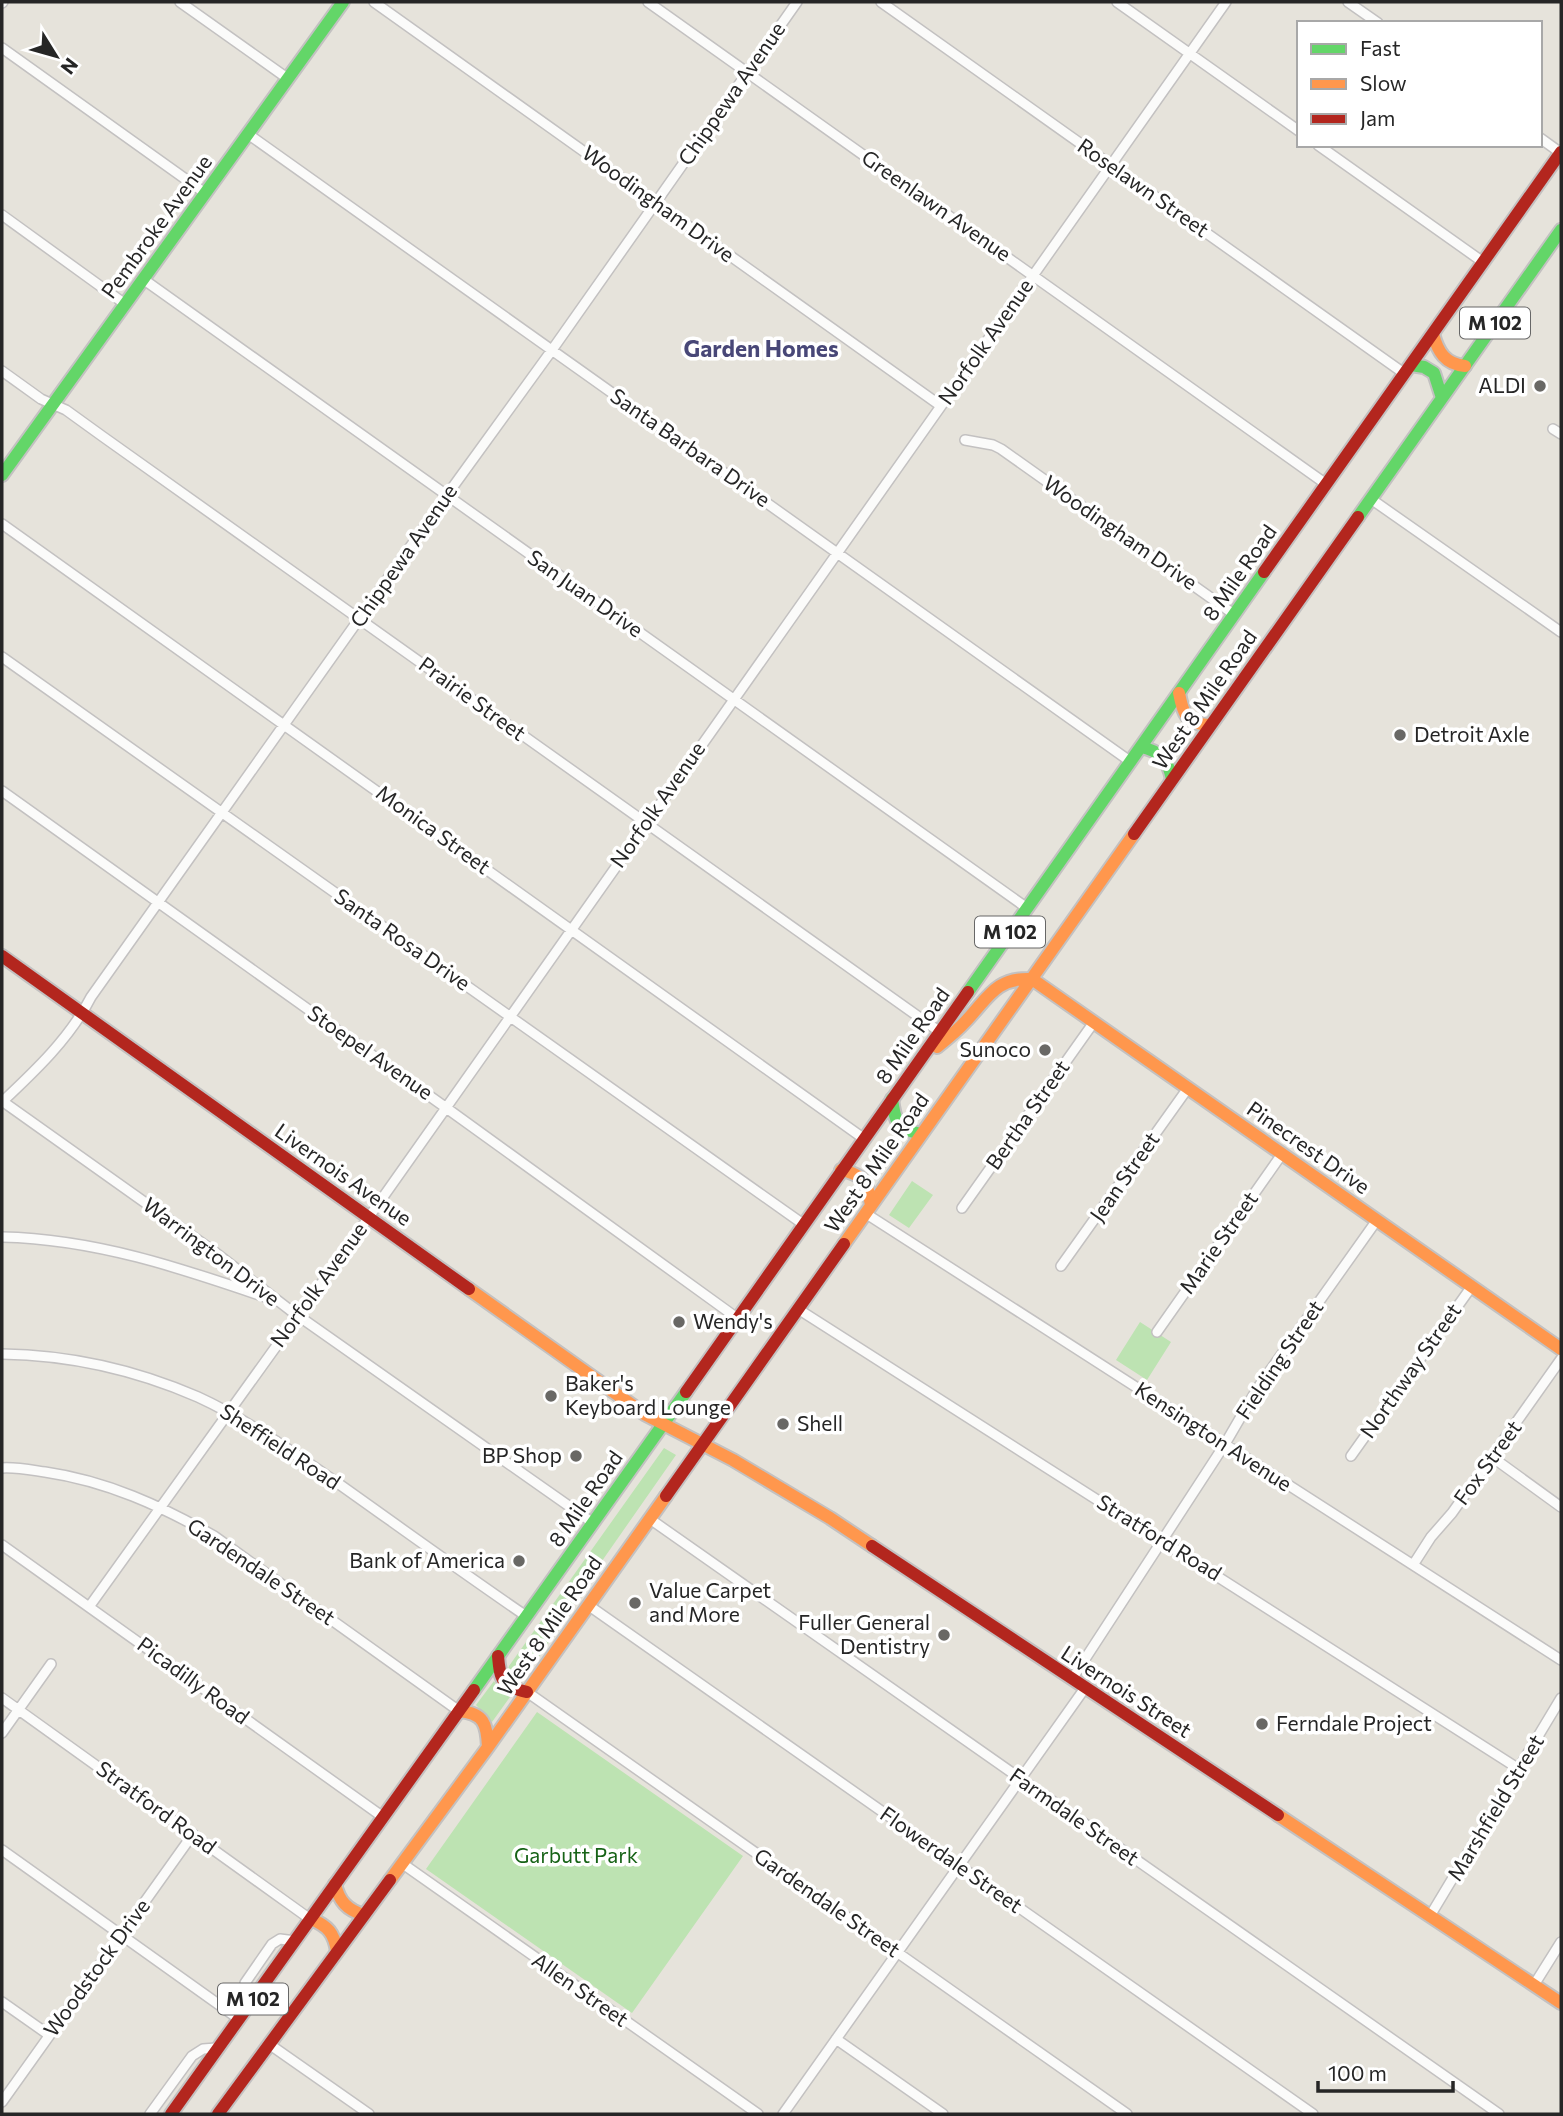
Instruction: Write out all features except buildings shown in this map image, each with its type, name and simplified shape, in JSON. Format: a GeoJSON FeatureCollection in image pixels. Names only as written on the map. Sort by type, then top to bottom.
{"type":"FeatureCollection","features":[{"type":"Feature","properties":{"kind":"main road","name":"Pembroke Avenue"},"geometry":{"type":"LineString","coordinates":[[2,475],[343,2]]}},
{"type":"Feature","properties":{"kind":"main road","name":"8 Mile Road"},"geometry":{"type":"LineString","coordinates":[[171,2114],[593,1523],[1561,152]]}},
{"type":"Feature","properties":{"kind":"main road","name":"West 8 Mile Road"},"geometry":{"type":"LineString","coordinates":[[218,2114],[488,1747],[1560,233]]}},
{"type":"Feature","properties":{"kind":"main road"},"geometry":{"type":"LineString","coordinates":[[1433,334],[1443,358],[1449,363],[1465,366]]}},
{"type":"Feature","properties":{"kind":"main road"},"geometry":{"type":"LineString","coordinates":[[1408,370],[1424,367],[1434,373],[1442,398]]}},
{"type":"Feature","properties":{"kind":"main road"},"geometry":{"type":"LineString","coordinates":[[1179,694],[1182,708],[1189,720],[1199,725],[1210,725]]}},
{"type":"Feature","properties":{"kind":"main road"},"geometry":{"type":"LineString","coordinates":[[1141,747],[1162,754],[1169,765],[1172,779]]}},
{"type":"Feature","properties":{"kind":"main road","name":"Livernois Avenue"},"geometry":{"type":"LineString","coordinates":[[2,956],[646,1415],[663,1423]]}},
{"type":"Feature","properties":{"kind":"main road"},"geometry":{"type":"LineString","coordinates":[[914,1068],[968,1020],[994,989],[1013,979],[1032,979]]}},
{"type":"Feature","properties":{"kind":"main road","name":"Pinecrest Drive"},"geometry":{"type":"LineString","coordinates":[[1032,979],[1561,1349]]}},
{"type":"Feature","properties":{"kind":"main road"},"geometry":{"type":"LineString","coordinates":[[891,1099],[899,1126],[907,1132],[921,1134]]}},
{"type":"Feature","properties":{"kind":"main road"},"geometry":{"type":"LineString","coordinates":[[841,1170],[863,1177],[869,1190],[868,1209]]}},
{"type":"Feature","properties":{"kind":"main road","name":"Livernois Street"},"geometry":{"type":"LineString","coordinates":[[663,1423],[703,1443],[831,1518],[1561,2003]]}},
{"type":"Feature","properties":{"kind":"main road"},"geometry":{"type":"LineString","coordinates":[[498,1656],[499,1673],[505,1685],[527,1692]]}},
{"type":"Feature","properties":{"kind":"main road"},"geometry":{"type":"LineString","coordinates":[[459,1711],[470,1711],[481,1717],[487,1730],[488,1747]]}},
{"type":"Feature","properties":{"kind":"main road"},"geometry":{"type":"LineString","coordinates":[[335,1884],[343,1906],[364,1915]]}},
{"type":"Feature","properties":{"kind":"main road"},"geometry":{"type":"LineString","coordinates":[[311,1919],[332,1929],[337,1951]]}},
{"type":"Feature","properties":{"kind":"street"},"geometry":{"type":"LineString","coordinates":[[180,2],[287,78]]}},
{"type":"Feature","properties":{"kind":"street","name":"Woodingham Drive"},"geometry":{"type":"LineString","coordinates":[[374,2],[941,406]]}},
{"type":"Feature","properties":{"kind":"street","name":"Greenlawn Avenue"},"geometry":{"type":"LineString","coordinates":[[648,2],[1326,484]]}},
{"type":"Feature","properties":{"kind":"street","name":"Chippewa Avenue"},"geometry":{"type":"LineString","coordinates":[[2,1101],[45,1058],[83,1013],[91,997],[797,2]]}},
{"type":"Feature","properties":{"kind":"street","name":"Roselawn Street"},"geometry":{"type":"LineString","coordinates":[[881,2],[1408,370]]}},
{"type":"Feature","properties":{"kind":"street"},"geometry":{"type":"LineString","coordinates":[[1117,2],[1297,130]]}},
{"type":"Feature","properties":{"kind":"street","name":"Norfolk Avenue"},"geometry":{"type":"LineString","coordinates":[[89,1607],[369,1217],[1226,2]]}},
{"type":"Feature","properties":{"kind":"street"},"geometry":{"type":"LineString","coordinates":[[1348,2],[1375,21]]}},
{"type":"Feature","properties":{"kind":"street"},"geometry":{"type":"LineString","coordinates":[[2,48],[205,193]]}},
{"type":"Feature","properties":{"kind":"street","name":"Santa Barbara Drive"},"geometry":{"type":"LineString","coordinates":[[248,134],[1131,762]]}},
{"type":"Feature","properties":{"kind":"street"},"geometry":{"type":"LineString","coordinates":[[1542,139],[1561,152]]}},
{"type":"Feature","properties":{"kind":"street"},"geometry":{"type":"LineString","coordinates":[[1321,147],[1483,262]]}},
{"type":"Feature","properties":{"kind":"street"},"geometry":{"type":"LineString","coordinates":[[2,215],[125,304]]}},
{"type":"Feature","properties":{"kind":"street","name":"San Juan Drive"},"geometry":{"type":"LineString","coordinates":[[143,279],[1027,908]]}},
{"type":"Feature","properties":{"kind":"street","name":"Prairie Street"},"geometry":{"type":"LineString","coordinates":[[2,371],[41,399],[66,410],[940,1032]]}},
{"type":"Feature","properties":{"kind":"street","name":"Woodingham Drive"},"geometry":{"type":"LineString","coordinates":[[965,440],[993,444],[1234,615]]}},
{"type":"Feature","properties":{"kind":"street"},"geometry":{"type":"LineString","coordinates":[[1371,499],[1561,632]]}},
{"type":"Feature","properties":{"kind":"street","name":"Monica Street"},"geometry":{"type":"LineString","coordinates":[[2,524],[863,1139]]}},
{"type":"Feature","properties":{"kind":"street","name":"Santa Rosa Drive"},"geometry":{"type":"LineString","coordinates":[[2,657],[803,1224]]}},
{"type":"Feature","properties":{"kind":"street","name":"Stoepel Avenue"},"geometry":{"type":"LineString","coordinates":[[2,791],[737,1318]]}},
{"type":"Feature","properties":{"kind":"street","name":"Bertha Street"},"geometry":{"type":"LineString","coordinates":[[962,1208],[1094,1022]]}},
{"type":"Feature","properties":{"kind":"street","name":"Jean Street"},"geometry":{"type":"LineString","coordinates":[[1061,1266],[1188,1087]]}},
{"type":"Feature","properties":{"kind":"street","name":"Warrington Drive"},"geometry":{"type":"LineString","coordinates":[[2,1101],[216,1253],[297,1315],[593,1523]]}},
{"type":"Feature","properties":{"kind":"street","name":"Marie Street"},"geometry":{"type":"LineString","coordinates":[[1157,1332],[1282,1154]]}},
{"type":"Feature","properties":{"kind":"street","name":"Kensington Avenue"},"geometry":{"type":"LineString","coordinates":[[868,1209],[1225,1444],[1561,1660]]}},
{"type":"Feature","properties":{"kind":"street","name":"Fielding Street"},"geometry":{"type":"LineString","coordinates":[[1072,1679],[1225,1444],[1257,1389],[1377,1220]]}},
{"type":"Feature","properties":{"kind":"street"},"geometry":{"type":"LineString","coordinates":[[2,1237],[77,1244],[135,1255],[192,1271],[278,1301]]}},
{"type":"Feature","properties":{"kind":"street","name":"Northway Street"},"geometry":{"type":"LineString","coordinates":[[1351,1456],[1472,1286]]}},
{"type":"Feature","properties":{"kind":"street","name":"Stratford Road"},"geometry":{"type":"LineString","coordinates":[[798,1309],[1519,1769]]}},
{"type":"Feature","properties":{"kind":"street","name":"Sheffield Road"},"geometry":{"type":"LineString","coordinates":[[2,1354],[56,1357],[115,1368],[163,1383],[228,1412],[307,1462],[526,1616]]}},
{"type":"Feature","properties":{"kind":"street","name":"Fox Street"},"geometry":{"type":"LineString","coordinates":[[1413,1565],[1561,1359]]}},
{"type":"Feature","properties":{"kind":"street"},"geometry":{"type":"LineString","coordinates":[[1492,1457],[1561,1507]]}},
{"type":"Feature","properties":{"kind":"street","name":"Gardendale Street"},"geometry":{"type":"LineString","coordinates":[[2,1468],[82,1479],[160,1507],[214,1536],[459,1711]]}},
{"type":"Feature","properties":{"kind":"street","name":"Farmdale Street"},"geometry":{"type":"LineString","coordinates":[[650,1518],[1499,2114]]}},
{"type":"Feature","properties":{"kind":"street","name":"Picadilly Road"},"geometry":{"type":"LineString","coordinates":[[2,1545],[383,1817]]}},
{"type":"Feature","properties":{"kind":"street","name":"Flowerdale Street"},"geometry":{"type":"LineString","coordinates":[[588,1605],[1313,2114]]}},
{"type":"Feature","properties":{"kind":"street"},"geometry":{"type":"LineString","coordinates":[[2,1733],[51,1664]]}},
{"type":"Feature","properties":{"kind":"street"},"geometry":{"type":"LineString","coordinates":[[783,2114],[1085,1688]]}},
{"type":"Feature","properties":{"kind":"street","name":"Gardendale Street"},"geometry":{"type":"LineString","coordinates":[[527,1692],[1127,2114]]}},
{"type":"Feature","properties":{"kind":"street","name":"Stratford Road"},"geometry":{"type":"LineString","coordinates":[[2,1698],[311,1919]]}},
{"type":"Feature","properties":{"kind":"street","name":"Marshfield Street"},"geometry":{"type":"LineString","coordinates":[[1430,1916],[1561,1699]]}},
{"type":"Feature","properties":{"kind":"street","name":"Woodstock Drive"},"geometry":{"type":"LineString","coordinates":[[2,2102],[193,1834]]}},
{"type":"Feature","properties":{"kind":"street"},"geometry":{"type":"LineString","coordinates":[[2,1850],[239,2019]]}},
{"type":"Feature","properties":{"kind":"street","name":"Allen Street"},"geometry":{"type":"LineString","coordinates":[[403,1864],[758,2114]]}},
{"type":"Feature","properties":{"kind":"street"},"geometry":{"type":"LineString","coordinates":[[1534,1985],[1561,1942]]}},
{"type":"Feature","properties":{"kind":"street"},"geometry":{"type":"LineString","coordinates":[[2,2002],[49,2035]]}},
{"type":"Feature","properties":{"kind":"street"},"geometry":{"type":"LineString","coordinates":[[836,2039],[943,2114]]}},
{"type":"Feature","properties":{"kind":"street"},"geometry":{"type":"LineString","coordinates":[[268,2044],[369,2114]]}},
{"type":"Feature","properties":{"kind":"street","name":"8 Mile Road"},"geometry":{"type":"LineString","coordinates":[[150,2114],[192,2056],[203,2049],[218,2048]]}},
{"type":"Feature","properties":{"kind":"green space"},"geometry":{"type":"Polygon","coordinates":[[[912,1181],[933,1195],[909,1228],[889,1215],[912,1181]]]}},
{"type":"Feature","properties":{"kind":"green space"},"geometry":{"type":"Polygon","coordinates":[[[1140,1322],[1171,1342],[1147,1380],[1116,1360],[1140,1322]]]}},
{"type":"Feature","properties":{"kind":"green space"},"geometry":{"type":"Polygon","coordinates":[[[664,1448],[676,1455],[524,1678],[516,1683],[507,1673],[509,1666],[664,1448]]]}},
{"type":"Feature","properties":{"kind":"green space"},"geometry":{"type":"Polygon","coordinates":[[[494,1681],[501,1692],[510,1697],[492,1722],[476,1705],[494,1681]]]}},
{"type":"Feature","properties":{"kind":"green space","name":"Garbutt Park"},"geometry":{"type":"Polygon","coordinates":[[[537,1712],[743,1856],[632,2013],[426,1869],[537,1712]]]}},
{"type":"Feature","properties":{"kind":"traffic: fast"},"geometry":{"type":"LineString","coordinates":[[2,475],[343,2]]}},
{"type":"Feature","properties":{"kind":"traffic: fast"},"geometry":{"type":"LineString","coordinates":[[1358,517],[1561,230]]}},
{"type":"Feature","properties":{"kind":"traffic: fast"},"geometry":{"type":"LineString","coordinates":[[1411,365],[1424,367],[1434,373],[1442,398]]}},
{"type":"Feature","properties":{"kind":"traffic: fast"},"geometry":{"type":"LineString","coordinates":[[968,992],[1264,572]]}},
{"type":"Feature","properties":{"kind":"traffic: fast"},"geometry":{"type":"LineString","coordinates":[[1141,747],[1162,757],[1172,779]]}},
{"type":"Feature","properties":{"kind":"traffic: fast"},"geometry":{"type":"LineString","coordinates":[[892,1099],[896,1119],[902,1127],[921,1134]]}},
{"type":"Feature","properties":{"kind":"traffic: fast"},"geometry":{"type":"LineString","coordinates":[[474,1690],[686,1392]]}},
{"type":"Feature","properties":{"kind":"traffic: slow"},"geometry":{"type":"LineString","coordinates":[[1433,334],[1443,356],[1452,363],[1465,366]]}},
{"type":"Feature","properties":{"kind":"traffic: slow"},"geometry":{"type":"LineString","coordinates":[[1179,693],[1187,716],[1196,723],[1210,725]]}},
{"type":"Feature","properties":{"kind":"traffic: slow"},"geometry":{"type":"LineString","coordinates":[[844,1244],[1134,834]]}},
{"type":"Feature","properties":{"kind":"traffic: slow"},"geometry":{"type":"LineString","coordinates":[[937,1047],[1001,985],[1020,979],[1032,979]]}},
{"type":"Feature","properties":{"kind":"traffic: slow"},"geometry":{"type":"LineString","coordinates":[[1032,979],[1561,1349]]}},
{"type":"Feature","properties":{"kind":"traffic: slow"},"geometry":{"type":"LineString","coordinates":[[841,1170],[855,1174],[864,1181],[871,1205]]}},
{"type":"Feature","properties":{"kind":"traffic: slow"},"geometry":{"type":"LineString","coordinates":[[469,1289],[646,1415],[733,1460],[872,1546]]}},
{"type":"Feature","properties":{"kind":"traffic: slow"},"geometry":{"type":"LineString","coordinates":[[390,1880],[666,1496]]}},
{"type":"Feature","properties":{"kind":"traffic: slow"},"geometry":{"type":"LineString","coordinates":[[459,1711],[479,1717],[487,1732],[488,1747]]}},
{"type":"Feature","properties":{"kind":"traffic: slow"},"geometry":{"type":"LineString","coordinates":[[1278,1815],[1561,2003]]}},
{"type":"Feature","properties":{"kind":"traffic: slow"},"geometry":{"type":"LineString","coordinates":[[335,1884],[345,1904],[364,1915]]}},
{"type":"Feature","properties":{"kind":"traffic: slow"},"geometry":{"type":"LineString","coordinates":[[311,1919],[329,1931],[337,1951]]}},
{"type":"Feature","properties":{"kind":"traffic: jam"},"geometry":{"type":"LineString","coordinates":[[1264,572],[1561,152]]}},
{"type":"Feature","properties":{"kind":"traffic: jam"},"geometry":{"type":"LineString","coordinates":[[1134,834],[1358,517]]}},
{"type":"Feature","properties":{"kind":"traffic: jam"},"geometry":{"type":"LineString","coordinates":[[2,956],[469,1289]]}},
{"type":"Feature","properties":{"kind":"traffic: jam"},"geometry":{"type":"LineString","coordinates":[[686,1392],[968,992]]}},
{"type":"Feature","properties":{"kind":"traffic: jam"},"geometry":{"type":"LineString","coordinates":[[666,1496],[844,1244]]}},
{"type":"Feature","properties":{"kind":"traffic: jam"},"geometry":{"type":"LineString","coordinates":[[872,1546],[1278,1815]]}},
{"type":"Feature","properties":{"kind":"traffic: jam"},"geometry":{"type":"LineString","coordinates":[[498,1656],[501,1677],[507,1685],[527,1692]]}},
{"type":"Feature","properties":{"kind":"traffic: jam"},"geometry":{"type":"LineString","coordinates":[[171,2114],[474,1690]]}},
{"type":"Feature","properties":{"kind":"traffic: jam"},"geometry":{"type":"LineString","coordinates":[[218,2114],[390,1880]]}},
{"type":"Feature","properties":{"kind":"place","name":"ALDI"},"geometry":{"type":"Point","coordinates":[1540,386]}},
{"type":"Feature","properties":{"kind":"place","name":"Detroit Axle"},"geometry":{"type":"Point","coordinates":[1400,735]}},
{"type":"Feature","properties":{"kind":"place","name":"Sunoco"},"geometry":{"type":"Point","coordinates":[1045,1050]}},
{"type":"Feature","properties":{"kind":"place","name":"Wendy's"},"geometry":{"type":"Point","coordinates":[679,1322]}},
{"type":"Feature","properties":{"kind":"place","name":"Baker's Keyboard Lounge"},"geometry":{"type":"Point","coordinates":[551,1396]}},
{"type":"Feature","properties":{"kind":"place","name":"Shell"},"geometry":{"type":"Point","coordinates":[783,1424]}},
{"type":"Feature","properties":{"kind":"place","name":"BP Shop"},"geometry":{"type":"Point","coordinates":[576,1456]}},
{"type":"Feature","properties":{"kind":"place","name":"Bank of America"},"geometry":{"type":"Point","coordinates":[519,1561]}},
{"type":"Feature","properties":{"kind":"place","name":"Value Carpet and More"},"geometry":{"type":"Point","coordinates":[635,1603]}},
{"type":"Feature","properties":{"kind":"place","name":"Fuller General Dentistry"},"geometry":{"type":"Point","coordinates":[944,1635]}},
{"type":"Feature","properties":{"kind":"place","name":"Ferndale Project"},"geometry":{"type":"Point","coordinates":[1262,1724]}},
{"type":"Feature","properties":{"kind":"district","name":"Garden Homes"},"geometry":{"type":"Point","coordinates":[761,349]}}]}
